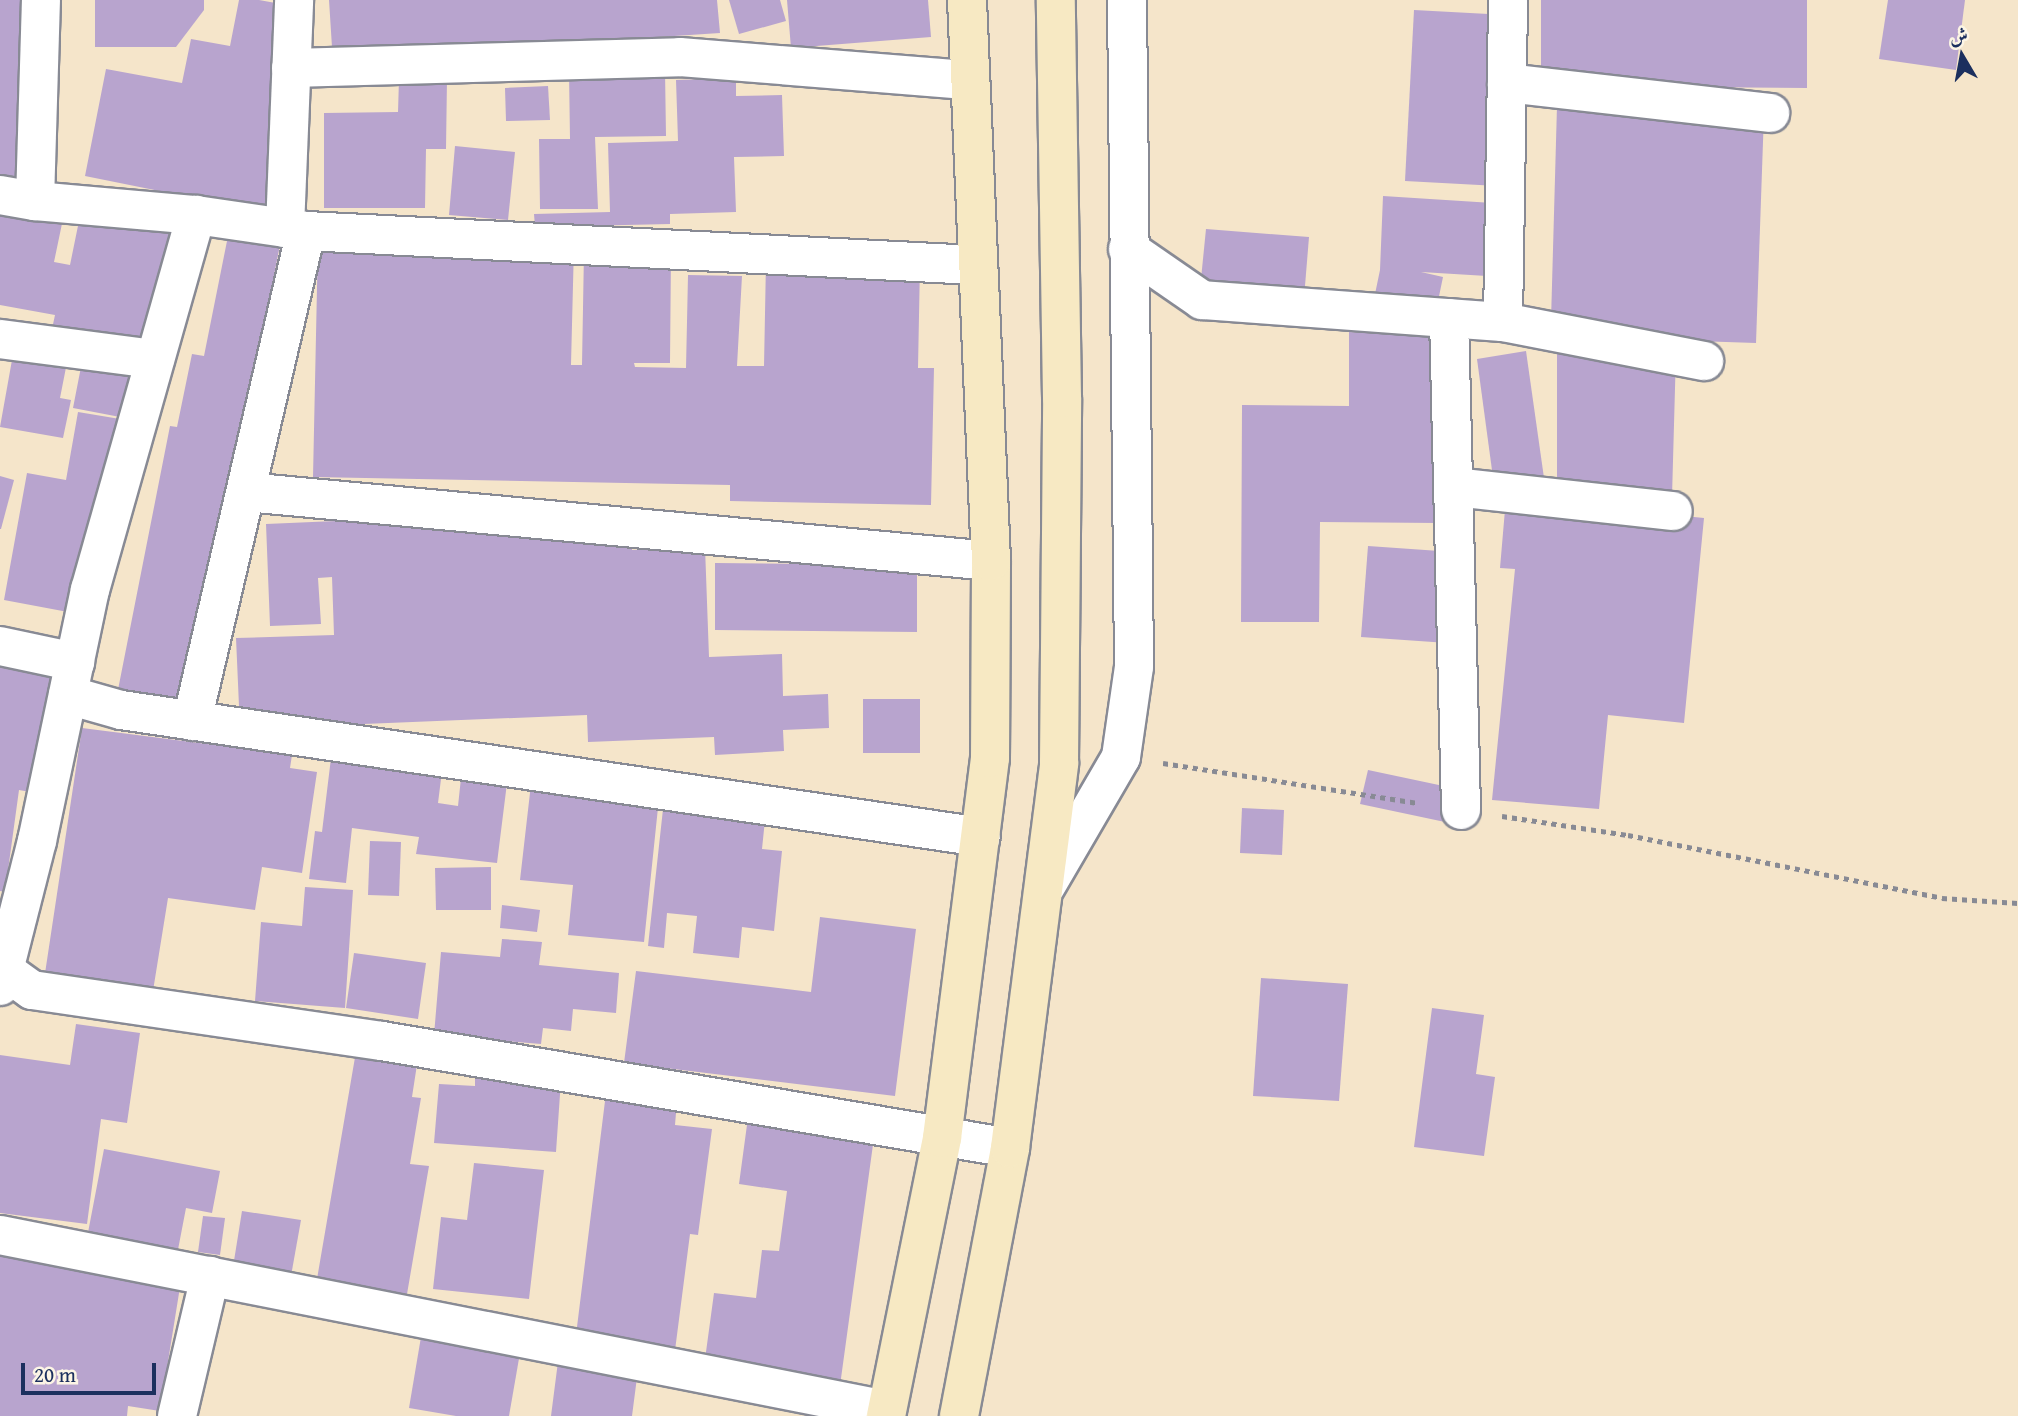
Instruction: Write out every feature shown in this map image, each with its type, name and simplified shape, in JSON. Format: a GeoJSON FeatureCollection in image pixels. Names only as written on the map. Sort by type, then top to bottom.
{"type":"FeatureCollection","features":[{"type":"Feature","properties":{"kind":"main road"},"geometry":{"type":"LineString","coordinates":[[886,1413],[942,1138],[990,758],[991,561],[976,265],[967,0]]}},
{"type":"Feature","properties":{"kind":"main road"},"geometry":{"type":"LineString","coordinates":[[959,1416],[1010,1148],[1046,886],[1059,749],[1062,398],[1056,0]]}},
{"type":"Feature","properties":{"kind":"street"},"geometry":{"type":"LineString","coordinates":[[41,0],[18,198],[196,215],[295,230],[976,265]]}},
{"type":"Feature","properties":{"kind":"street"},"geometry":{"type":"LineString","coordinates":[[192,721],[246,492],[295,230],[291,68],[294,0]]}},
{"type":"Feature","properties":{"kind":"street"},"geometry":{"type":"LineString","coordinates":[[1046,886],[1121,757],[1133,667],[1127,0]]}},
{"type":"Feature","properties":{"kind":"street"},"geometry":{"type":"LineString","coordinates":[[1503,322],[1508,0]]}},
{"type":"Feature","properties":{"kind":"street"},"geometry":{"type":"LineString","coordinates":[[291,68],[680,57],[969,80]]}},
{"type":"Feature","properties":{"kind":"street"},"geometry":{"type":"LineString","coordinates":[[1507,83],[1770,113]]}},
{"type":"Feature","properties":{"kind":"street"},"geometry":{"type":"LineString","coordinates":[[196,215],[90,590],[37,841],[2,974],[32,990],[382,1041],[1010,1148]]}},
{"type":"Feature","properties":{"kind":"street"},"geometry":{"type":"LineString","coordinates":[[1128,249],[1202,300],[1503,322],[1704,362]]}},
{"type":"Feature","properties":{"kind":"street"},"geometry":{"type":"LineString","coordinates":[[1449,318],[1461,810]]}},
{"type":"Feature","properties":{"kind":"street"},"geometry":{"type":"LineString","coordinates":[[0,339],[155,359]]}},
{"type":"Feature","properties":{"kind":"street"},"geometry":{"type":"LineString","coordinates":[[1454,486],[1673,512]]}},
{"type":"Feature","properties":{"kind":"street"},"geometry":{"type":"LineString","coordinates":[[246,492],[991,561]]}},
{"type":"Feature","properties":{"kind":"street"},"geometry":{"type":"LineString","coordinates":[[0,646],[71,679],[121,710],[981,837]]}},
{"type":"Feature","properties":{"kind":"street"},"geometry":{"type":"LineString","coordinates":[[0,1235],[886,1413]]}},
{"type":"Feature","properties":{"kind":"street"},"geometry":{"type":"LineString","coordinates":[[177,1416],[210,1276]]}},
{"type":"Feature","properties":{"kind":"path"},"geometry":{"type":"LineString","coordinates":[[1121,757],[1628,835],[1942,898],[2018,903]]}},
{"type":"Feature","properties":{"kind":"building"},"geometry":{"type":"Polygon","coordinates":[[[0,0],[48,0],[44,176],[0,176],[0,0]]]}},
{"type":"Feature","properties":{"kind":"building"},"geometry":{"type":"Polygon","coordinates":[[[95,0],[204,0],[204,10],[176,47],[95,47],[95,0]]]}},
{"type":"Feature","properties":{"kind":"building"},"geometry":{"type":"Polygon","coordinates":[[[239,0],[259,0],[292,6],[281,240],[186,719],[115,705],[170,426],[177,427],[192,354],[204,356],[234,206],[85,176],[106,69],[182,83],[191,39],[230,46],[239,0]]]}},
{"type":"Feature","properties":{"kind":"building"},"geometry":{"type":"Polygon","coordinates":[[[329,0],[717,0],[720,33],[659,37],[660,41],[333,63],[329,0]]]}},
{"type":"Feature","properties":{"kind":"building"},"geometry":{"type":"Polygon","coordinates":[[[729,0],[780,0],[786,21],[739,34],[729,0]]]}},
{"type":"Feature","properties":{"kind":"building"},"geometry":{"type":"Polygon","coordinates":[[[787,0],[928,0],[931,37],[791,48],[787,0]]]}},
{"type":"Feature","properties":{"kind":"building"},"geometry":{"type":"Polygon","coordinates":[[[1541,0],[1807,0],[1807,88],[1541,86],[1541,0]]]}},
{"type":"Feature","properties":{"kind":"building"},"geometry":{"type":"Polygon","coordinates":[[[1888,0],[1965,0],[1956,70],[1879,59],[1888,0]]]}},
{"type":"Feature","properties":{"kind":"building"},"geometry":{"type":"Polygon","coordinates":[[[1414,10],[1507,15],[1498,186],[1405,181],[1414,10]]]}},
{"type":"Feature","properties":{"kind":"building"},"geometry":{"type":"Polygon","coordinates":[[[665,70],[666,136],[595,137],[598,209],[540,209],[539,139],[570,139],[569,72],[665,70]]]}},
{"type":"Feature","properties":{"kind":"building"},"geometry":{"type":"Polygon","coordinates":[[[736,78],[736,96],[782,95],[784,156],[734,157],[736,212],[670,214],[670,224],[535,227],[534,214],[610,212],[608,143],[678,141],[676,80],[736,78]]]}},
{"type":"Feature","properties":{"kind":"building"},"geometry":{"type":"Polygon","coordinates":[[[399,79],[447,79],[446,149],[426,149],[425,208],[324,208],[324,113],[398,112],[399,79]]]}},
{"type":"Feature","properties":{"kind":"building"},"geometry":{"type":"Polygon","coordinates":[[[548,86],[550,120],[506,121],[505,88],[548,86]]]}},
{"type":"Feature","properties":{"kind":"building"},"geometry":{"type":"Polygon","coordinates":[[[1557,106],[1764,113],[1756,343],[1576,337],[1551,321],[1557,106]]]}},
{"type":"Feature","properties":{"kind":"building"},"geometry":{"type":"Polygon","coordinates":[[[455,146],[515,152],[508,220],[449,215],[455,146]]]}},
{"type":"Feature","properties":{"kind":"building"},"geometry":{"type":"Polygon","coordinates":[[[1383,196],[1524,205],[1520,278],[1421,272],[1443,277],[1437,306],[1375,294],[1380,270],[1383,196]]]}},
{"type":"Feature","properties":{"kind":"building"},"geometry":{"type":"Polygon","coordinates":[[[0,202],[64,214],[54,262],[70,265],[80,216],[179,224],[141,421],[73,408],[87,336],[52,329],[55,315],[0,305],[0,202]]]}},
{"type":"Feature","properties":{"kind":"building"},"geometry":{"type":"Polygon","coordinates":[[[1206,229],[1309,237],[1304,298],[1200,289],[1206,229]]]}},
{"type":"Feature","properties":{"kind":"building"},"geometry":{"type":"Polygon","coordinates":[[[318,240],[574,245],[571,365],[582,365],[584,251],[671,252],[670,363],[634,363],[635,367],[686,368],[688,275],[742,276],[737,366],[764,366],[766,261],[920,264],[918,368],[934,368],[931,505],[730,501],[730,485],[313,477],[318,240]]]}},
{"type":"Feature","properties":{"kind":"building"},"geometry":{"type":"Polygon","coordinates":[[[17,332],[71,342],[60,398],[71,400],[63,438],[0,427],[17,332]]]}},
{"type":"Feature","properties":{"kind":"building"},"geometry":{"type":"Polygon","coordinates":[[[1349,332],[1440,335],[1438,523],[1320,522],[1319,622],[1241,622],[1242,405],[1349,406],[1349,332]]]}},
{"type":"Feature","properties":{"kind":"building"},"geometry":{"type":"Polygon","coordinates":[[[1526,351],[1544,478],[1494,485],[1477,359],[1526,351]]]}},
{"type":"Feature","properties":{"kind":"building"},"geometry":{"type":"Polygon","coordinates":[[[1676,352],[1672,497],[1605,498],[1605,483],[1557,483],[1557,353],[1676,352]]]}},
{"type":"Feature","properties":{"kind":"building"},"geometry":{"type":"Polygon","coordinates":[[[78,412],[120,419],[84,615],[4,600],[27,473],[66,480],[78,412]]]}},
{"type":"Feature","properties":{"kind":"building"},"geometry":{"type":"Polygon","coordinates":[[[0,476],[14,480],[1,529],[0,529],[0,476]]]}},
{"type":"Feature","properties":{"kind":"building"},"geometry":{"type":"Polygon","coordinates":[[[1506,498],[1704,518],[1684,723],[1608,715],[1599,809],[1492,800],[1515,569],[1500,568],[1506,498]]]}},
{"type":"Feature","properties":{"kind":"building"},"geometry":{"type":"Polygon","coordinates":[[[548,512],[632,529],[632,550],[705,547],[709,657],[782,654],[783,696],[828,694],[829,728],[783,730],[784,751],[715,755],[714,737],[588,742],[587,715],[240,729],[236,638],[334,635],[332,577],[318,578],[321,624],[270,626],[266,524],[548,512]]]}},
{"type":"Feature","properties":{"kind":"building"},"geometry":{"type":"Polygon","coordinates":[[[1368,546],[1468,553],[1462,644],[1361,637],[1368,546]]]}},
{"type":"Feature","properties":{"kind":"building"},"geometry":{"type":"Polygon","coordinates":[[[715,563],[917,565],[917,632],[715,630],[715,563]]]}},
{"type":"Feature","properties":{"kind":"building"},"geometry":{"type":"Polygon","coordinates":[[[0,646],[61,655],[42,794],[19,790],[5,892],[0,891],[0,646]]]}},
{"type":"Feature","properties":{"kind":"building"},"geometry":{"type":"Polygon","coordinates":[[[863,699],[920,699],[920,753],[863,753],[863,699]]]}},
{"type":"Feature","properties":{"kind":"building"},"geometry":{"type":"Polygon","coordinates":[[[82,728],[292,755],[290,768],[317,772],[302,873],[262,867],[255,910],[168,898],[152,997],[44,980],[82,728]]]}},
{"type":"Feature","properties":{"kind":"building"},"geometry":{"type":"Polygon","coordinates":[[[331,758],[442,771],[438,803],[458,806],[461,778],[507,783],[497,863],[416,854],[419,837],[352,828],[346,883],[309,879],[315,831],[322,832],[331,758]]]}},
{"type":"Feature","properties":{"kind":"building"},"geometry":{"type":"Polygon","coordinates":[[[1368,770],[1453,788],[1445,822],[1360,804],[1368,770]]]}},
{"type":"Feature","properties":{"kind":"building"},"geometry":{"type":"Polygon","coordinates":[[[531,784],[659,798],[644,942],[568,935],[573,885],[520,880],[531,784]]]}},
{"type":"Feature","properties":{"kind":"building"},"geometry":{"type":"Polygon","coordinates":[[[664,800],[766,810],[762,849],[782,851],[774,931],[742,927],[739,958],[693,953],[697,916],[667,913],[664,948],[648,946],[664,800]]]}},
{"type":"Feature","properties":{"kind":"building"},"geometry":{"type":"Polygon","coordinates":[[[1242,808],[1284,810],[1282,855],[1240,853],[1242,808]]]}},
{"type":"Feature","properties":{"kind":"building"},"geometry":{"type":"Polygon","coordinates":[[[370,841],[401,842],[399,896],[368,895],[370,841]]]}},
{"type":"Feature","properties":{"kind":"building"},"geometry":{"type":"Polygon","coordinates":[[[491,867],[491,910],[436,910],[435,868],[491,867]]]}},
{"type":"Feature","properties":{"kind":"building"},"geometry":{"type":"Polygon","coordinates":[[[305,887],[353,890],[345,1008],[255,1001],[261,922],[302,926],[305,887]]]}},
{"type":"Feature","properties":{"kind":"building"},"geometry":{"type":"Polygon","coordinates":[[[502,905],[540,910],[537,932],[500,928],[502,905]]]}},
{"type":"Feature","properties":{"kind":"building"},"geometry":{"type":"Polygon","coordinates":[[[820,917],[916,929],[895,1096],[624,1063],[636,971],[811,992],[820,917]]]}},
{"type":"Feature","properties":{"kind":"building"},"geometry":{"type":"Polygon","coordinates":[[[502,939],[542,942],[539,965],[619,973],[616,1013],[573,1009],[571,1031],[543,1028],[541,1044],[434,1035],[441,952],[500,957],[502,939]]]}},
{"type":"Feature","properties":{"kind":"building"},"geometry":{"type":"Polygon","coordinates":[[[354,953],[426,963],[418,1019],[346,1008],[354,953]]]}},
{"type":"Feature","properties":{"kind":"building"},"geometry":{"type":"Polygon","coordinates":[[[1261,978],[1348,984],[1339,1101],[1253,1096],[1261,978]]]}},
{"type":"Feature","properties":{"kind":"building"},"geometry":{"type":"Polygon","coordinates":[[[1432,1008],[1484,1015],[1476,1074],[1495,1077],[1484,1156],[1414,1147],[1432,1008]]]}},
{"type":"Feature","properties":{"kind":"building"},"geometry":{"type":"Polygon","coordinates":[[[76,1024],[140,1033],[127,1123],[101,1119],[87,1224],[0,1213],[0,1055],[70,1065],[76,1024]]]}},
{"type":"Feature","properties":{"kind":"building"},"geometry":{"type":"Polygon","coordinates":[[[359,1034],[420,1045],[412,1097],[421,1098],[410,1164],[429,1166],[407,1294],[317,1279],[359,1034]]]}},
{"type":"Feature","properties":{"kind":"building"},"geometry":{"type":"Polygon","coordinates":[[[475,1073],[561,1080],[556,1152],[434,1143],[439,1084],[475,1086],[475,1073]]]}},
{"type":"Feature","properties":{"kind":"building"},"geometry":{"type":"Polygon","coordinates":[[[606,1093],[677,1101],[675,1125],[712,1129],[698,1235],[690,1234],[673,1366],[639,1362],[632,1416],[551,1416],[560,1346],[576,1335],[606,1093]]]}},
{"type":"Feature","properties":{"kind":"building"},"geometry":{"type":"Polygon","coordinates":[[[749,1110],[875,1130],[839,1393],[703,1374],[714,1293],[756,1298],[762,1250],[779,1251],[787,1191],[739,1184],[749,1110]]]}},
{"type":"Feature","properties":{"kind":"building"},"geometry":{"type":"Polygon","coordinates":[[[104,1149],[220,1171],[212,1213],[186,1208],[176,1260],[86,1243],[104,1149]]]}},
{"type":"Feature","properties":{"kind":"building"},"geometry":{"type":"Polygon","coordinates":[[[474,1163],[544,1170],[529,1299],[433,1289],[441,1217],[467,1220],[474,1163]]]}},
{"type":"Feature","properties":{"kind":"building"},"geometry":{"type":"Polygon","coordinates":[[[242,1211],[301,1220],[291,1276],[233,1267],[242,1211]]]}},
{"type":"Feature","properties":{"kind":"building"},"geometry":{"type":"Polygon","coordinates":[[[203,1216],[225,1218],[220,1255],[198,1252],[203,1216]]]}},
{"type":"Feature","properties":{"kind":"building"},"geometry":{"type":"Polygon","coordinates":[[[0,1244],[97,1259],[95,1274],[180,1287],[160,1411],[128,1406],[127,1416],[0,1416],[0,1244]]]}},
{"type":"Feature","properties":{"kind":"building"},"geometry":{"type":"Polygon","coordinates":[[[422,1331],[521,1347],[509,1416],[456,1416],[409,1408],[422,1331]]]}}]}
